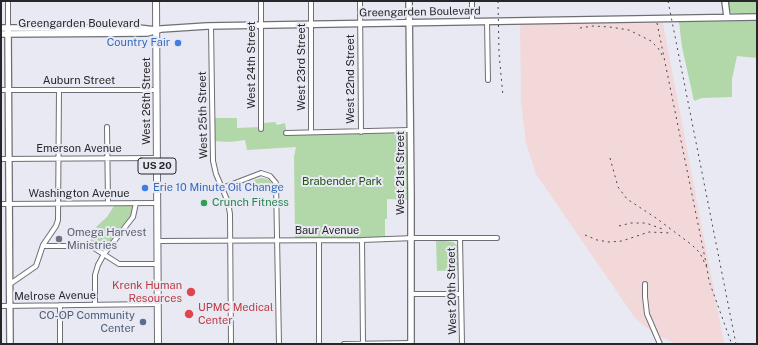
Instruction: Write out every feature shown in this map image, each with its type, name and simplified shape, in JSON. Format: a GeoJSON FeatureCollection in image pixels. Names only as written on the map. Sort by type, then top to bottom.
{"type":"FeatureCollection","features":[{"type":"Feature","properties":{"kind":"main road","name":"West 26th Street"},"geometry":{"type":"LineString","coordinates":[[156,1],[158,344]]}},
{"type":"Feature","properties":{"kind":"street"},"geometry":{"type":"LineString","coordinates":[[8,1],[10,344]]}},
{"type":"Feature","properties":{"kind":"street","name":"West 24th Street"},"geometry":{"type":"LineString","coordinates":[[260,1],[261,129]]}},
{"type":"Feature","properties":{"kind":"street","name":"West 23rd Street"},"geometry":{"type":"LineString","coordinates":[[311,1],[311,132]]}},
{"type":"Feature","properties":{"kind":"street","name":"West 22nd Street"},"geometry":{"type":"LineString","coordinates":[[360,1],[361,132]]}},
{"type":"Feature","properties":{"kind":"street","name":"West 21st Street"},"geometry":{"type":"LineString","coordinates":[[409,1],[411,344]]}},
{"type":"Feature","properties":{"kind":"street"},"geometry":{"type":"LineString","coordinates":[[472,1],[472,21]]}},
{"type":"Feature","properties":{"kind":"street"},"geometry":{"type":"LineString","coordinates":[[726,1],[727,18]]}},
{"type":"Feature","properties":{"kind":"street","name":"Greengarden Boulevard"},"geometry":{"type":"LineString","coordinates":[[1,28],[8,31],[147,34],[156,30],[211,26],[757,17]]}},
{"type":"Feature","properties":{"kind":"street"},"geometry":{"type":"LineString","coordinates":[[487,21],[488,80]]}},
{"type":"Feature","properties":{"kind":"street","name":"West 25th Street"},"geometry":{"type":"LineString","coordinates":[[211,26],[213,161],[216,174],[230,210],[231,344]]}},
{"type":"Feature","properties":{"kind":"street","name":"Greengarden Boulevard"},"geometry":{"type":"LineString","coordinates":[[1,34],[8,31]]}},
{"type":"Feature","properties":{"kind":"street","name":"Auburn Street"},"geometry":{"type":"LineString","coordinates":[[1,90],[157,90]]}},
{"type":"Feature","properties":{"kind":"street"},"geometry":{"type":"LineString","coordinates":[[10,284],[36,266],[43,246],[57,224],[59,218],[59,90]]}},
{"type":"Feature","properties":{"kind":"street"},"geometry":{"type":"LineString","coordinates":[[107,127],[108,203]]}},
{"type":"Feature","properties":{"kind":"street"},"geometry":{"type":"LineString","coordinates":[[286,133],[410,130]]}},
{"type":"Feature","properties":{"kind":"street","name":"Emerson Avenue"},"geometry":{"type":"LineString","coordinates":[[1,159],[157,158]]}},
{"type":"Feature","properties":{"kind":"street"},"geometry":{"type":"LineString","coordinates":[[222,188],[257,174],[265,174],[272,177],[277,186],[279,344]]}},
{"type":"Feature","properties":{"kind":"street"},"geometry":{"type":"LineString","coordinates":[[95,305],[96,272],[99,262],[135,214],[136,203]]}},
{"type":"Feature","properties":{"kind":"street","name":"Washington Avenue"},"geometry":{"type":"LineString","coordinates":[[1,204],[157,203]]}},
{"type":"Feature","properties":{"kind":"street","name":"West 20th Street"},"geometry":{"type":"LineString","coordinates":[[460,238],[462,344]]}},
{"type":"Feature","properties":{"kind":"street","name":"Baur Avenue"},"geometry":{"type":"LineString","coordinates":[[158,241],[497,238]]}},
{"type":"Feature","properties":{"kind":"street"},"geometry":{"type":"LineString","coordinates":[[319,240],[319,344]]}},
{"type":"Feature","properties":{"kind":"street"},"geometry":{"type":"LineString","coordinates":[[362,240],[363,344]]}},
{"type":"Feature","properties":{"kind":"street"},"geometry":{"type":"LineString","coordinates":[[43,246],[88,246],[94,248],[119,264],[158,264]]}},
{"type":"Feature","properties":{"kind":"street"},"geometry":{"type":"LineString","coordinates":[[645,284],[647,314],[660,344]]}},
{"type":"Feature","properties":{"kind":"street"},"geometry":{"type":"LineString","coordinates":[[411,294],[461,294]]}},
{"type":"Feature","properties":{"kind":"street","name":"Melrose Avenue"},"geometry":{"type":"LineString","coordinates":[[1,306],[158,304]]}},
{"type":"Feature","properties":{"kind":"street"},"geometry":{"type":"LineString","coordinates":[[60,305],[60,344]]}},
{"type":"Feature","properties":{"kind":"street"},"geometry":{"type":"LineString","coordinates":[[344,344],[411,344]]}},
{"type":"Feature","properties":{"kind":"shaded area"},"geometry":{"type":"Polygon","coordinates":[[[663,23],[724,343],[676,344],[656,335],[635,318],[536,174],[526,143],[521,103],[520,24],[663,23]]]}},
{"type":"Feature","properties":{"kind":"green space"},"geometry":{"type":"Polygon","coordinates":[[[727,1],[757,1],[757,14],[732,13],[728,9],[727,1]]]}},
{"type":"Feature","properties":{"kind":"green space"},"geometry":{"type":"Polygon","coordinates":[[[757,21],[757,58],[737,56],[732,79],[732,97],[702,98],[694,101],[682,47],[679,22],[757,21]]]}},
{"type":"Feature","properties":{"kind":"green space","name":"Brabender Park"},"geometry":{"type":"Polygon","coordinates":[[[214,118],[237,118],[237,128],[260,127],[260,129],[263,129],[264,123],[275,122],[277,125],[285,123],[287,135],[407,133],[409,135],[409,200],[387,199],[385,237],[344,239],[295,238],[294,157],[296,147],[247,150],[245,140],[230,142],[214,141],[214,118]]]}},
{"type":"Feature","properties":{"kind":"green space"},"geometry":{"type":"Polygon","coordinates":[[[261,178],[270,181],[273,187],[258,187],[254,180],[261,178]]]}},
{"type":"Feature","properties":{"kind":"green space"},"geometry":{"type":"Polygon","coordinates":[[[132,205],[132,215],[104,251],[90,245],[92,235],[97,226],[107,217],[114,206],[132,205]]]}},
{"type":"Feature","properties":{"kind":"green space"},"geometry":{"type":"Polygon","coordinates":[[[436,240],[453,242],[458,246],[459,270],[437,271],[436,240]]]}},
{"type":"Feature","properties":{"kind":"railway"},"geometry":{"type":"LineString","coordinates":[[498,1],[499,53],[503,96]]}},
{"type":"Feature","properties":{"kind":"railway"},"geometry":{"type":"LineString","coordinates":[[668,1],[736,344]]}},
{"type":"Feature","properties":{"kind":"railway"},"geometry":{"type":"LineString","coordinates":[[657,23],[707,268]]}},
{"type":"Feature","properties":{"kind":"railway"},"geometry":{"type":"LineString","coordinates":[[580,28],[593,26],[629,30],[651,41],[662,55]]}},
{"type":"Feature","properties":{"kind":"railway"},"geometry":{"type":"LineString","coordinates":[[610,158],[618,187],[627,199],[656,218],[692,245],[700,253],[707,268],[709,281],[731,342]]}},
{"type":"Feature","properties":{"kind":"railway"},"geometry":{"type":"LineString","coordinates":[[619,226],[631,223],[646,223],[665,230]]}},
{"type":"Feature","properties":{"kind":"railway"},"geometry":{"type":"LineString","coordinates":[[585,235],[597,240],[609,242],[622,241],[649,232],[671,233]]}},
{"type":"Feature","properties":{"kind":"place","name":"Country Fair"},"geometry":{"type":"Point","coordinates":[178,43]}},
{"type":"Feature","properties":{"kind":"place","name":"Erie 10 Minute Oil Change"},"geometry":{"type":"Point","coordinates":[145,188]}},
{"type":"Feature","properties":{"kind":"place","name":"Crunch Fitness"},"geometry":{"type":"Point","coordinates":[204,203]}},
{"type":"Feature","properties":{"kind":"place","name":"Omega Harvest Ministries"},"geometry":{"type":"Point","coordinates":[59,239]}},
{"type":"Feature","properties":{"kind":"place","name":"Krenk Human Resources"},"geometry":{"type":"Point","coordinates":[191,292]}},
{"type":"Feature","properties":{"kind":"place","name":"UPMC Medical Center"},"geometry":{"type":"Point","coordinates":[189,314]}},
{"type":"Feature","properties":{"kind":"place","name":"CO-OP Community Center"},"geometry":{"type":"Point","coordinates":[143,322]}}]}
